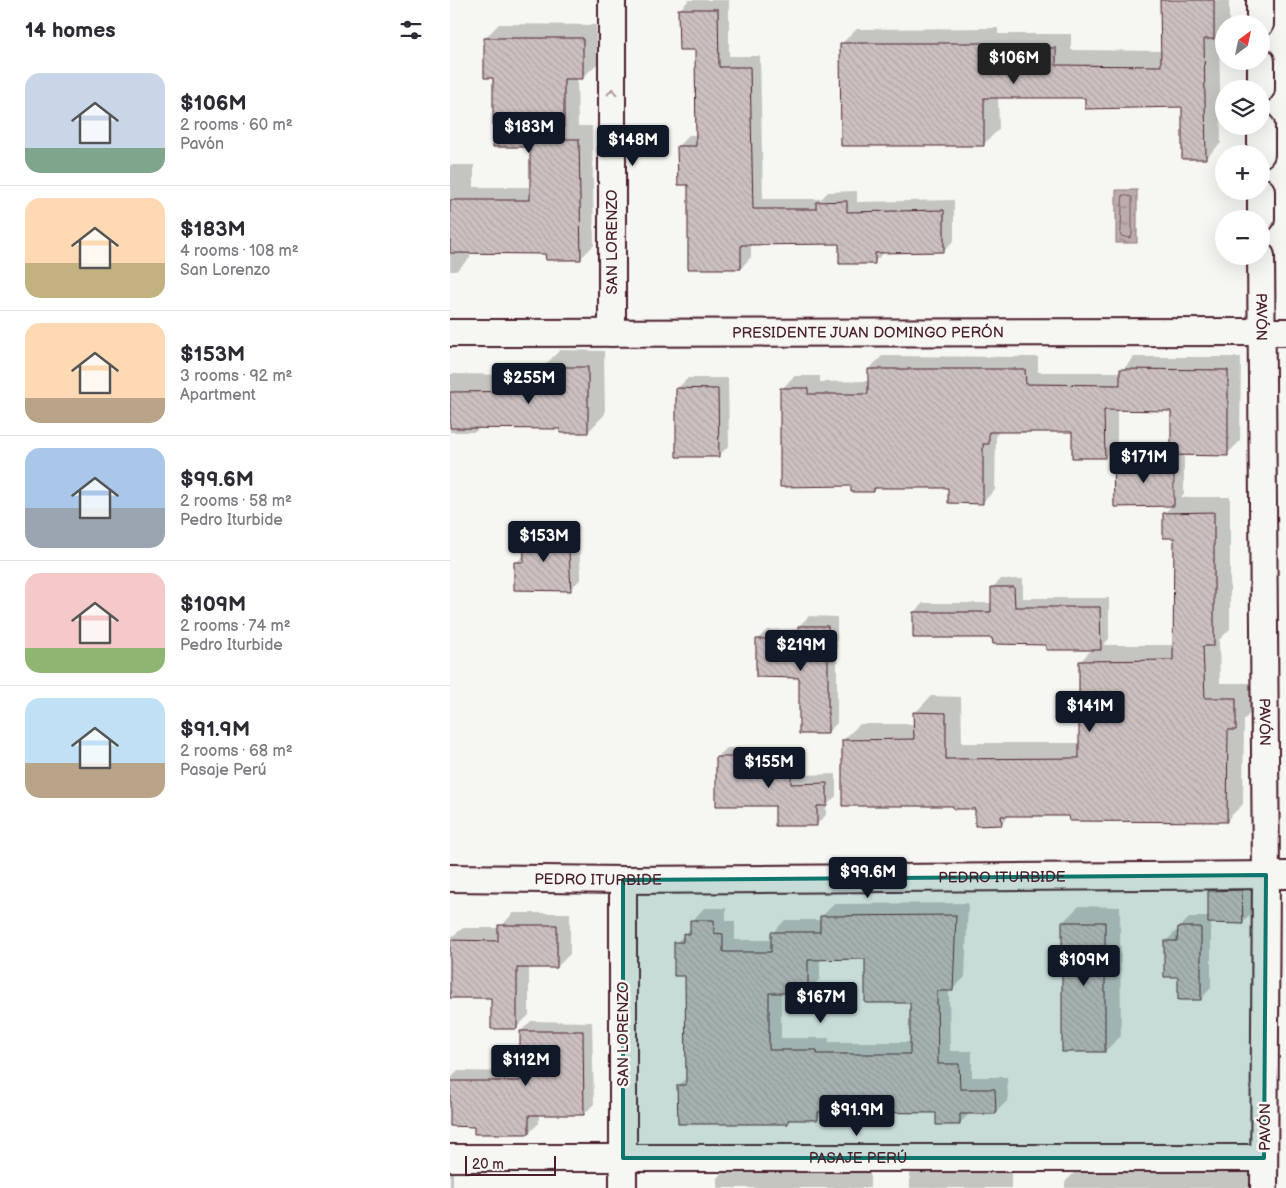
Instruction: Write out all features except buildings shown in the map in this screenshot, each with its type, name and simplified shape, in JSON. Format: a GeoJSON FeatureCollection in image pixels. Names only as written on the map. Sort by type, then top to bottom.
{"type":"FeatureCollection","features":[{"type":"Feature","properties":{"kind":"street","name":"SAN LORENZO"},"geometry":{"type":"LineString","coordinates":[[612,0],[612,333]]}},
{"type":"Feature","properties":{"kind":"street"},"geometry":{"type":"LineString","coordinates":[[1260,0],[1260,15]]}},
{"type":"Feature","properties":{"kind":"street","name":"PAVÓN"},"geometry":{"type":"LineString","coordinates":[[1263,265],[1274,332],[1276,875],[1264,1188]]}},
{"type":"Feature","properties":{"kind":"street","name":"PRESIDENTE JUAN DOMINGO PERÓN"},"geometry":{"type":"LineString","coordinates":[[450,333],[1274,332]]}},
{"type":"Feature","properties":{"kind":"street","name":"PEDRO ITURBIDE"},"geometry":{"type":"LineString","coordinates":[[450,878],[623,880],[1276,875]]}},
{"type":"Feature","properties":{"kind":"street","name":"SAN LORENZO"},"geometry":{"type":"LineString","coordinates":[[623,880],[623,1188]]}},
{"type":"Feature","properties":{"kind":"street","name":"PASAJE PERÚ"},"geometry":{"type":"LineString","coordinates":[[450,1158],[1264,1158]]}},
{"type":"Feature","properties":{"kind":"highlighted area"},"geometry":{"type":"Polygon","coordinates":[[[1266,875],[1264,1158],[623,1158],[623,880],[1266,875]]]}},
{"type":"Feature","properties":{"kind":"water"},"geometry":{"type":"Polygon","coordinates":[[[1116,190],[1137,190],[1137,243],[1116,243],[1116,190]]]}}]}
